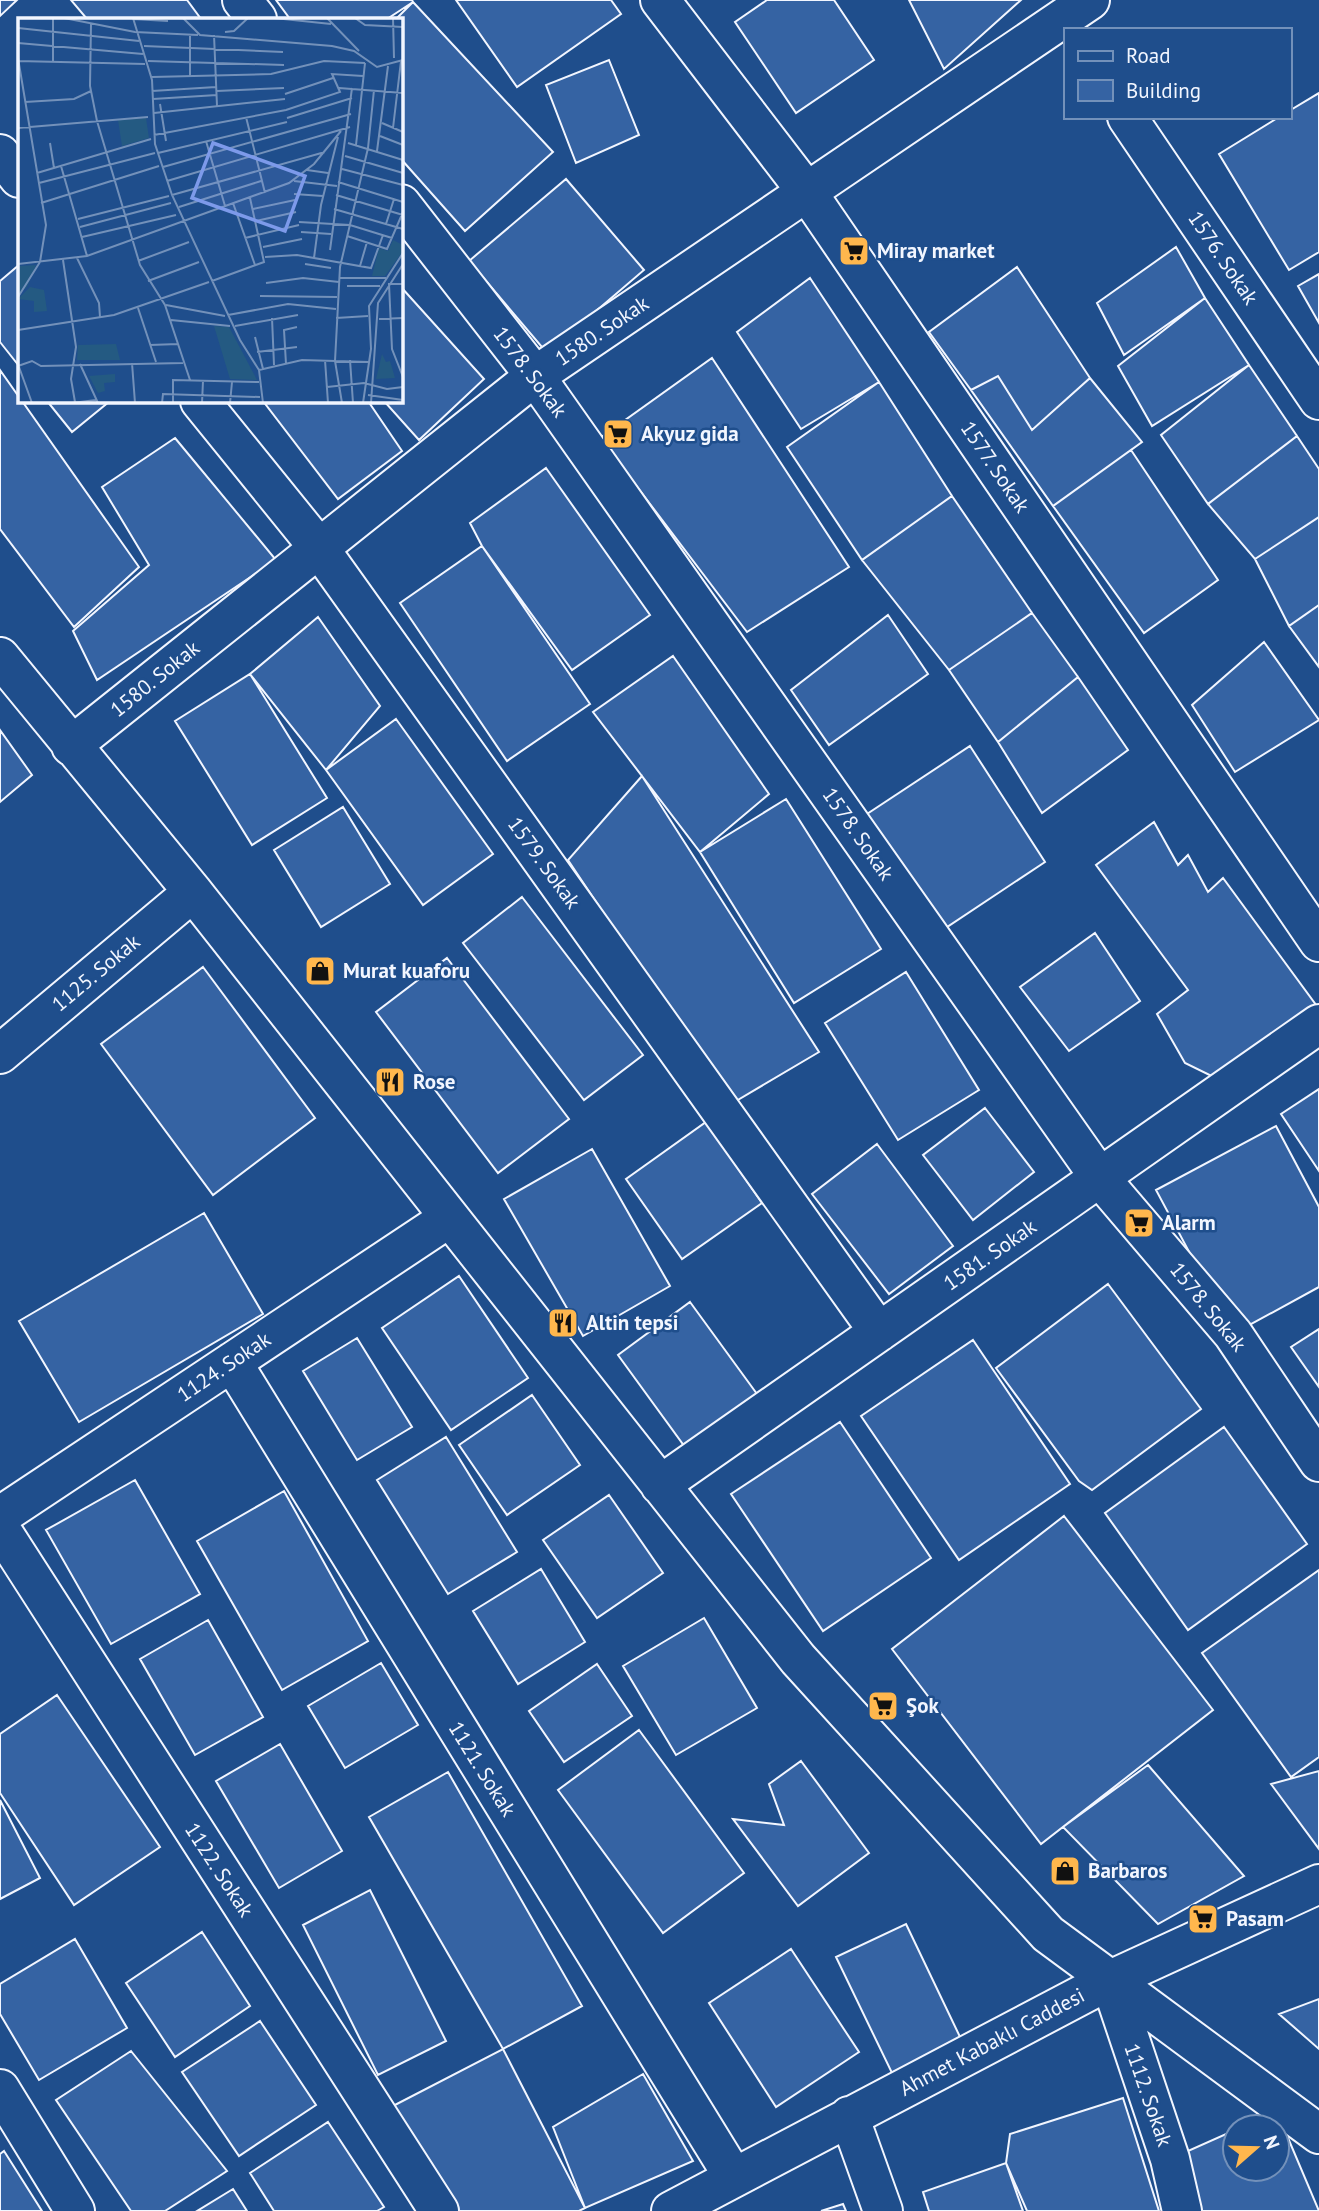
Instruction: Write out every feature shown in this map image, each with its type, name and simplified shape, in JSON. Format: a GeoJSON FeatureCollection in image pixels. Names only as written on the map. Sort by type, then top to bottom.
{"type":"FeatureCollection","features":[{"type":"Feature","properties":{"kind":"street"},"geometry":{"type":"LineString","coordinates":[[242,0],[256,18]]}},
{"type":"Feature","properties":{"kind":"street","name":"1577. Sokak"},"geometry":{"type":"LineString","coordinates":[[660,0],[807,192],[1319,942]]}},
{"type":"Feature","properties":{"kind":"street","name":"1580. Sokak"},"geometry":{"type":"LineString","coordinates":[[71,746],[535,376],[1066,12]]}},
{"type":"Feature","properties":{"kind":"street","name":"1576. Sokak"},"geometry":{"type":"LineString","coordinates":[[1128,119],[1319,400]]}},
{"type":"Feature","properties":{"kind":"street"},"geometry":{"type":"LineString","coordinates":[[0,154],[18,177]]}},
{"type":"Feature","properties":{"kind":"street","name":"1578. Sokak"},"geometry":{"type":"LineString","coordinates":[[402,205],[535,376],[1100,1178],[1233,1334],[1319,1462]]}},
{"type":"Feature","properties":{"kind":"street","name":"1579. Sokak"},"geometry":{"type":"LineString","coordinates":[[201,402],[319,548],[879,1332]]}},
{"type":"Feature","properties":{"kind":"street"},"geometry":{"type":"LineString","coordinates":[[0,657],[193,892],[798,1659],[1048,1934],[1319,2134]]}},
{"type":"Feature","properties":{"kind":"street","name":"1125. Sokak"},"geometry":{"type":"LineString","coordinates":[[0,1054],[193,892]]}},
{"type":"Feature","properties":{"kind":"street","name":"1581. Sokak"},"geometry":{"type":"LineString","coordinates":[[660,1485],[1319,1024]]}},
{"type":"Feature","properties":{"kind":"street","name":"1124. Sokak"},"geometry":{"type":"LineString","coordinates":[[0,1516],[449,1218]]}},
{"type":"Feature","properties":{"kind":"street","name":"1121. Sokak"},"geometry":{"type":"LineString","coordinates":[[232,1362],[733,2176]]}},
{"type":"Feature","properties":{"kind":"street","name":"1122. Sokak"},"geometry":{"type":"LineString","coordinates":[[0,1528],[439,2211]]}},
{"type":"Feature","properties":{"kind":"street","name":"Ahmet Kabaklı Caddesi"},"geometry":{"type":"LineString","coordinates":[[671,2211],[733,2176],[1110,1980],[1319,1884]]}},
{"type":"Feature","properties":{"kind":"street","name":"1112. Sokak"},"geometry":{"type":"LineString","coordinates":[[1110,1980],[1170,2159],[1182,2211]]}},
{"type":"Feature","properties":{"kind":"street"},"geometry":{"type":"LineString","coordinates":[[0,2089],[75,2211]]}},
{"type":"Feature","properties":{"kind":"street"},"geometry":{"type":"LineString","coordinates":[[849,2116],[883,2211]]}},
{"type":"Feature","properties":{"kind":"building"},"geometry":{"type":"Polygon","coordinates":[[[0,0],[17,0],[0,16],[0,0]]]}},
{"type":"Feature","properties":{"kind":"building"},"geometry":{"type":"Polygon","coordinates":[[[71,0],[187,0],[200,18],[86,18],[71,0]]]}},
{"type":"Feature","properties":{"kind":"building"},"geometry":{"type":"Polygon","coordinates":[[[276,0],[413,2],[389,18],[289,18],[276,0]]]}},
{"type":"Feature","properties":{"kind":"building"},"geometry":{"type":"Polygon","coordinates":[[[456,0],[611,0],[621,14],[517,87],[456,0]]]}},
{"type":"Feature","properties":{"kind":"building"},"geometry":{"type":"Polygon","coordinates":[[[767,0],[834,0],[874,60],[796,113],[735,22],[767,0]]]}},
{"type":"Feature","properties":{"kind":"building"},"geometry":{"type":"Polygon","coordinates":[[[909,0],[1021,0],[944,69],[909,0]]]}},
{"type":"Feature","properties":{"kind":"building"},"geometry":{"type":"Polygon","coordinates":[[[413,2],[553,152],[465,231],[402,160],[402,18],[397,18],[413,2]]]}},
{"type":"Feature","properties":{"kind":"building"},"geometry":{"type":"Polygon","coordinates":[[[609,60],[639,135],[576,163],[546,85],[609,60]]]}},
{"type":"Feature","properties":{"kind":"building"},"geometry":{"type":"Polygon","coordinates":[[[1319,93],[1319,252],[1289,270],[1219,154],[1276,119],[1291,119],[1291,110],[1319,93]]]}},
{"type":"Feature","properties":{"kind":"building"},"geometry":{"type":"Polygon","coordinates":[[[566,179],[644,270],[547,353],[469,261],[566,179]]]}},
{"type":"Feature","properties":{"kind":"building"},"geometry":{"type":"Polygon","coordinates":[[[1176,247],[1205,298],[1124,355],[1097,303],[1176,247]]]}},
{"type":"Feature","properties":{"kind":"building"},"geometry":{"type":"Polygon","coordinates":[[[18,266],[18,365],[0,342],[0,281],[18,266]]]}},
{"type":"Feature","properties":{"kind":"building"},"geometry":{"type":"Polygon","coordinates":[[[1017,267],[1090,378],[1032,430],[998,376],[971,390],[929,332],[1017,267]]]}},
{"type":"Feature","properties":{"kind":"building"},"geometry":{"type":"Polygon","coordinates":[[[1319,274],[1319,323],[1298,286],[1319,274]]]}},
{"type":"Feature","properties":{"kind":"building"},"geometry":{"type":"Polygon","coordinates":[[[810,278],[879,382],[801,429],[737,332],[810,278]]]}},
{"type":"Feature","properties":{"kind":"building"},"geometry":{"type":"Polygon","coordinates":[[[402,288],[484,379],[419,440],[385,402],[402,402],[402,288]]]}},
{"type":"Feature","properties":{"kind":"building"},"geometry":{"type":"Polygon","coordinates":[[[1205,298],[1249,365],[1152,426],[1118,366],[1205,298]]]}},
{"type":"Feature","properties":{"kind":"building"},"geometry":{"type":"Polygon","coordinates":[[[712,358],[849,567],[747,632],[600,438],[712,358]]]}},
{"type":"Feature","properties":{"kind":"building"},"geometry":{"type":"Polygon","coordinates":[[[1249,365],[1297,436],[1208,504],[1161,435],[1249,365]]]}},
{"type":"Feature","properties":{"kind":"building"},"geometry":{"type":"Polygon","coordinates":[[[0,370],[18,396],[18,402],[23,402],[139,567],[74,627],[0,529],[0,370]]]}},
{"type":"Feature","properties":{"kind":"building"},"geometry":{"type":"Polygon","coordinates":[[[998,376],[1032,430],[1090,378],[1142,442],[1053,506],[971,390],[998,376]]]}},
{"type":"Feature","properties":{"kind":"building"},"geometry":{"type":"Polygon","coordinates":[[[879,382],[952,496],[862,560],[787,447],[879,382]]]}},
{"type":"Feature","properties":{"kind":"building"},"geometry":{"type":"Polygon","coordinates":[[[48,402],[109,402],[72,432],[48,402]]]}},
{"type":"Feature","properties":{"kind":"building"},"geometry":{"type":"Polygon","coordinates":[[[264,402],[369,402],[402,451],[338,499],[264,402]]]}},
{"type":"Feature","properties":{"kind":"building"},"geometry":{"type":"Polygon","coordinates":[[[1297,436],[1319,469],[1319,517],[1255,559],[1208,504],[1297,436]]]}},
{"type":"Feature","properties":{"kind":"building"},"geometry":{"type":"Polygon","coordinates":[[[175,438],[276,560],[97,680],[73,631],[149,565],[102,487],[175,438]]]}},
{"type":"Feature","properties":{"kind":"building"},"geometry":{"type":"Polygon","coordinates":[[[1131,450],[1218,580],[1144,633],[1053,506],[1131,450]]]}},
{"type":"Feature","properties":{"kind":"building"},"geometry":{"type":"Polygon","coordinates":[[[546,468],[650,615],[572,670],[482,546],[470,523],[546,468]]]}},
{"type":"Feature","properties":{"kind":"building"},"geometry":{"type":"Polygon","coordinates":[[[952,496],[1032,613],[949,670],[862,560],[952,496]]]}},
{"type":"Feature","properties":{"kind":"building"},"geometry":{"type":"Polygon","coordinates":[[[1319,517],[1319,605],[1289,626],[1255,559],[1319,517]]]}},
{"type":"Feature","properties":{"kind":"building"},"geometry":{"type":"Polygon","coordinates":[[[482,546],[590,704],[507,761],[400,603],[482,546]]]}},
{"type":"Feature","properties":{"kind":"building"},"geometry":{"type":"Polygon","coordinates":[[[1319,605],[1319,667],[1289,626],[1319,605]]]}},
{"type":"Feature","properties":{"kind":"building"},"geometry":{"type":"Polygon","coordinates":[[[1032,613],[1078,677],[998,742],[949,670],[1032,613]]]}},
{"type":"Feature","properties":{"kind":"building"},"geometry":{"type":"Polygon","coordinates":[[[888,615],[928,674],[829,745],[791,690],[888,615]]]}},
{"type":"Feature","properties":{"kind":"building"},"geometry":{"type":"Polygon","coordinates":[[[318,617],[380,706],[326,770],[250,674],[318,617]]]}},
{"type":"Feature","properties":{"kind":"building"},"geometry":{"type":"Polygon","coordinates":[[[1264,642],[1319,720],[1235,772],[1192,705],[1264,642]]]}},
{"type":"Feature","properties":{"kind":"building"},"geometry":{"type":"Polygon","coordinates":[[[673,656],[769,794],[700,852],[593,712],[673,656]]]}},
{"type":"Feature","properties":{"kind":"building"},"geometry":{"type":"Polygon","coordinates":[[[250,674],[327,798],[252,845],[175,721],[250,674]]]}},
{"type":"Feature","properties":{"kind":"building"},"geometry":{"type":"Polygon","coordinates":[[[1078,677],[1128,750],[1042,813],[998,742],[1078,677]]]}},
{"type":"Feature","properties":{"kind":"building"},"geometry":{"type":"Polygon","coordinates":[[[396,719],[493,854],[423,905],[326,770],[396,719]]]}},
{"type":"Feature","properties":{"kind":"building"},"geometry":{"type":"Polygon","coordinates":[[[0,730],[32,775],[0,802],[0,730]]]}},
{"type":"Feature","properties":{"kind":"building"},"geometry":{"type":"Polygon","coordinates":[[[970,746],[1045,862],[944,929],[867,814],[970,746]]]}},
{"type":"Feature","properties":{"kind":"building"},"geometry":{"type":"Polygon","coordinates":[[[642,776],[819,1052],[731,1104],[568,860],[642,776]]]}},
{"type":"Feature","properties":{"kind":"building"},"geometry":{"type":"Polygon","coordinates":[[[786,799],[881,949],[794,1003],[700,852],[786,799]]]}},
{"type":"Feature","properties":{"kind":"building"},"geometry":{"type":"Polygon","coordinates":[[[343,807],[390,884],[321,927],[274,850],[343,807]]]}},
{"type":"Feature","properties":{"kind":"building"},"geometry":{"type":"Polygon","coordinates":[[[1154,822],[1178,865],[1188,855],[1208,892],[1223,878],[1319,1009],[1232,1086],[1185,1063],[1157,1014],[1188,990],[1096,865],[1154,822]]]}},
{"type":"Feature","properties":{"kind":"building"},"geometry":{"type":"Polygon","coordinates":[[[522,897],[643,1055],[584,1100],[463,943],[522,897]]]}},
{"type":"Feature","properties":{"kind":"building"},"geometry":{"type":"Polygon","coordinates":[[[1095,933],[1140,1001],[1069,1051],[1020,987],[1095,933]]]}},
{"type":"Feature","properties":{"kind":"building"},"geometry":{"type":"Polygon","coordinates":[[[447,958],[569,1119],[498,1173],[376,1012],[447,958]]]}},
{"type":"Feature","properties":{"kind":"building"},"geometry":{"type":"Polygon","coordinates":[[[203,967],[315,1118],[213,1195],[101,1044],[203,967]]]}},
{"type":"Feature","properties":{"kind":"building"},"geometry":{"type":"Polygon","coordinates":[[[906,972],[979,1090],[898,1140],[825,1023],[906,972]]]}},
{"type":"Feature","properties":{"kind":"building"},"geometry":{"type":"Polygon","coordinates":[[[1319,1089],[1319,1171],[1281,1114],[1319,1089]]]}},
{"type":"Feature","properties":{"kind":"building"},"geometry":{"type":"Polygon","coordinates":[[[985,1108],[1034,1172],[973,1220],[923,1155],[985,1108]]]}},
{"type":"Feature","properties":{"kind":"building"},"geometry":{"type":"Polygon","coordinates":[[[706,1122],[762,1203],[682,1259],[626,1179],[706,1122]]]}},
{"type":"Feature","properties":{"kind":"building"},"geometry":{"type":"Polygon","coordinates":[[[1276,1126],[1319,1207],[1319,1287],[1233,1334],[1156,1190],[1276,1126]]]}},
{"type":"Feature","properties":{"kind":"building"},"geometry":{"type":"Polygon","coordinates":[[[877,1144],[953,1246],[889,1294],[812,1194],[877,1144]]]}},
{"type":"Feature","properties":{"kind":"building"},"geometry":{"type":"Polygon","coordinates":[[[592,1149],[670,1286],[583,1336],[504,1199],[592,1149]]]}},
{"type":"Feature","properties":{"kind":"building"},"geometry":{"type":"Polygon","coordinates":[[[204,1213],[263,1314],[79,1422],[19,1321],[204,1213]]]}},
{"type":"Feature","properties":{"kind":"building"},"geometry":{"type":"Polygon","coordinates":[[[459,1276],[528,1378],[451,1430],[382,1328],[459,1276]]]}},
{"type":"Feature","properties":{"kind":"building"},"geometry":{"type":"Polygon","coordinates":[[[1108,1284],[1201,1409],[1092,1490],[1079,1481],[996,1368],[1108,1284]]]}},
{"type":"Feature","properties":{"kind":"building"},"geometry":{"type":"Polygon","coordinates":[[[690,1302],[757,1394],[685,1447],[618,1355],[690,1302]]]}},
{"type":"Feature","properties":{"kind":"building"},"geometry":{"type":"Polygon","coordinates":[[[1319,1329],[1319,1387],[1291,1347],[1319,1329]]]}},
{"type":"Feature","properties":{"kind":"building"},"geometry":{"type":"Polygon","coordinates":[[[357,1338],[412,1427],[357,1460],[303,1371],[357,1338]]]}},
{"type":"Feature","properties":{"kind":"building"},"geometry":{"type":"Polygon","coordinates":[[[973,1340],[1070,1484],[959,1560],[861,1416],[973,1340]]]}},
{"type":"Feature","properties":{"kind":"building"},"geometry":{"type":"Polygon","coordinates":[[[532,1395],[580,1465],[507,1515],[459,1445],[532,1395]]]}},
{"type":"Feature","properties":{"kind":"building"},"geometry":{"type":"Polygon","coordinates":[[[840,1422],[931,1558],[823,1631],[731,1494],[840,1422]]]}},
{"type":"Feature","properties":{"kind":"building"},"geometry":{"type":"Polygon","coordinates":[[[1224,1427],[1307,1544],[1188,1630],[1105,1513],[1224,1427]]]}},
{"type":"Feature","properties":{"kind":"building"},"geometry":{"type":"Polygon","coordinates":[[[446,1437],[517,1552],[448,1594],[377,1480],[446,1437]]]}},
{"type":"Feature","properties":{"kind":"building"},"geometry":{"type":"Polygon","coordinates":[[[135,1480],[200,1594],[111,1644],[46,1530],[135,1480]]]}},
{"type":"Feature","properties":{"kind":"building"},"geometry":{"type":"Polygon","coordinates":[[[284,1491],[368,1641],[282,1690],[197,1541],[284,1491]]]}},
{"type":"Feature","properties":{"kind":"building"},"geometry":{"type":"Polygon","coordinates":[[[609,1495],[663,1573],[597,1618],[543,1540],[609,1495]]]}},
{"type":"Feature","properties":{"kind":"building"},"geometry":{"type":"Polygon","coordinates":[[[1064,1516],[1213,1710],[1041,1844],[892,1649],[1064,1516]]]}},
{"type":"Feature","properties":{"kind":"building"},"geometry":{"type":"Polygon","coordinates":[[[541,1569],[585,1642],[518,1684],[473,1611],[541,1569]]]}},
{"type":"Feature","properties":{"kind":"building"},"geometry":{"type":"Polygon","coordinates":[[[1319,1570],[1319,1757],[1291,1777],[1202,1653],[1319,1570]]]}},
{"type":"Feature","properties":{"kind":"building"},"geometry":{"type":"Polygon","coordinates":[[[704,1618],[757,1708],[676,1755],[623,1666],[704,1618]]]}},
{"type":"Feature","properties":{"kind":"building"},"geometry":{"type":"Polygon","coordinates":[[[208,1620],[263,1717],[195,1755],[140,1659],[208,1620]]]}},
{"type":"Feature","properties":{"kind":"building"},"geometry":{"type":"Polygon","coordinates":[[[381,1663],[418,1725],[345,1768],[308,1706],[381,1663]]]}},
{"type":"Feature","properties":{"kind":"building"},"geometry":{"type":"Polygon","coordinates":[[[597,1664],[632,1716],[564,1762],[529,1711],[597,1664]]]}},
{"type":"Feature","properties":{"kind":"building"},"geometry":{"type":"Polygon","coordinates":[[[57,1695],[160,1847],[74,1905],[0,1793],[0,1734],[57,1695]]]}},
{"type":"Feature","properties":{"kind":"building"},"geometry":{"type":"Polygon","coordinates":[[[639,1730],[744,1873],[663,1933],[558,1790],[639,1730]]]}},
{"type":"Feature","properties":{"kind":"building"},"geometry":{"type":"Polygon","coordinates":[[[280,1744],[342,1851],[279,1888],[216,1781],[280,1744]]]}},
{"type":"Feature","properties":{"kind":"building"},"geometry":{"type":"Polygon","coordinates":[[[801,1761],[869,1853],[798,1906],[733,1819],[784,1825],[769,1784],[801,1761]]]}},
{"type":"Feature","properties":{"kind":"building"},"geometry":{"type":"Polygon","coordinates":[[[1148,1765],[1244,1876],[1158,1924],[1063,1827],[1148,1765]]]}},
{"type":"Feature","properties":{"kind":"building"},"geometry":{"type":"Polygon","coordinates":[[[1319,1771],[1319,1849],[1271,1784],[1319,1771]]]}},
{"type":"Feature","properties":{"kind":"building"},"geometry":{"type":"Polygon","coordinates":[[[448,1772],[582,2006],[503,2049],[369,1817],[448,1772]]]}},
{"type":"Feature","properties":{"kind":"building"},"geometry":{"type":"Polygon","coordinates":[[[0,1800],[40,1878],[0,1899],[0,1800]]]}},
{"type":"Feature","properties":{"kind":"building"},"geometry":{"type":"Polygon","coordinates":[[[370,1890],[446,2041],[378,2075],[303,1925],[370,1890]]]}},
{"type":"Feature","properties":{"kind":"building"},"geometry":{"type":"Polygon","coordinates":[[[906,1924],[961,2039],[892,2073],[836,1957],[906,1924]]]}},
{"type":"Feature","properties":{"kind":"building"},"geometry":{"type":"Polygon","coordinates":[[[202,1932],[250,2006],[175,2057],[126,1983],[202,1932]]]}},
{"type":"Feature","properties":{"kind":"building"},"geometry":{"type":"Polygon","coordinates":[[[75,1939],[127,2028],[39,2080],[0,2014],[0,1984],[75,1939]]]}},
{"type":"Feature","properties":{"kind":"building"},"geometry":{"type":"Polygon","coordinates":[[[791,1949],[859,2052],[776,2107],[709,2003],[791,1949]]]}},
{"type":"Feature","properties":{"kind":"building"},"geometry":{"type":"Polygon","coordinates":[[[1319,1999],[1319,2049],[1279,2014],[1319,1999]]]}},
{"type":"Feature","properties":{"kind":"building"},"geometry":{"type":"Polygon","coordinates":[[[260,2021],[316,2105],[239,2156],[182,2072],[260,2021]]]}},
{"type":"Feature","properties":{"kind":"building"},"geometry":{"type":"Polygon","coordinates":[[[503,2049],[585,2208],[579,2211],[452,2211],[391,2107],[503,2049]]]}},
{"type":"Feature","properties":{"kind":"building"},"geometry":{"type":"Polygon","coordinates":[[[131,2051],[227,2171],[165,2211],[131,2211],[56,2100],[131,2051]]]}},
{"type":"Feature","properties":{"kind":"building"},"geometry":{"type":"Polygon","coordinates":[[[643,2074],[693,2161],[585,2208],[553,2127],[643,2074]]]}},
{"type":"Feature","properties":{"kind":"building"},"geometry":{"type":"Polygon","coordinates":[[[1123,2098],[1159,2211],[1027,2211],[1006,2163],[1010,2134],[1123,2098]]]}},
{"type":"Feature","properties":{"kind":"building"},"geometry":{"type":"Polygon","coordinates":[[[328,2122],[384,2207],[377,2211],[274,2211],[250,2173],[328,2122]]]}},
{"type":"Feature","properties":{"kind":"building"},"geometry":{"type":"Polygon","coordinates":[[[1221,2136],[1221,2183],[1291,2183],[1291,2145],[1319,2211],[1193,2211],[1170,2159],[1221,2136]]]}},
{"type":"Feature","properties":{"kind":"building"},"geometry":{"type":"Polygon","coordinates":[[[4,2151],[42,2211],[0,2211],[0,2154],[4,2151]]]}},
{"type":"Feature","properties":{"kind":"building"},"geometry":{"type":"Polygon","coordinates":[[[1006,2163],[1023,2211],[929,2211],[923,2192],[1006,2163]]]}},
{"type":"Feature","properties":{"kind":"building"},"geometry":{"type":"Polygon","coordinates":[[[233,2189],[247,2211],[197,2211],[233,2189]]]}},
{"type":"Feature","properties":{"kind":"building"},"geometry":{"type":"Polygon","coordinates":[[[843,2204],[846,2211],[821,2211],[843,2204]]]}},
{"type":"Feature","properties":{"kind":"place","name":"Miray market"},"geometry":{"type":"Point","coordinates":[854,251]}},
{"type":"Feature","properties":{"kind":"place","name":"Akyuz gida"},"geometry":{"type":"Point","coordinates":[618,434]}},
{"type":"Feature","properties":{"kind":"place","name":"Murat kuaforu"},"geometry":{"type":"Point","coordinates":[320,971]}},
{"type":"Feature","properties":{"kind":"place","name":"Rose"},"geometry":{"type":"Point","coordinates":[390,1082]}},
{"type":"Feature","properties":{"kind":"place","name":"Alarm"},"geometry":{"type":"Point","coordinates":[1139,1223]}},
{"type":"Feature","properties":{"kind":"place","name":"Altin tepsi"},"geometry":{"type":"Point","coordinates":[563,1323]}},
{"type":"Feature","properties":{"kind":"place","name":"Şok"},"geometry":{"type":"Point","coordinates":[883,1706]}},
{"type":"Feature","properties":{"kind":"place","name":"Barbaros"},"geometry":{"type":"Point","coordinates":[1065,1871]}},
{"type":"Feature","properties":{"kind":"place","name":"Pasam"},"geometry":{"type":"Point","coordinates":[1203,1919]}}]}
